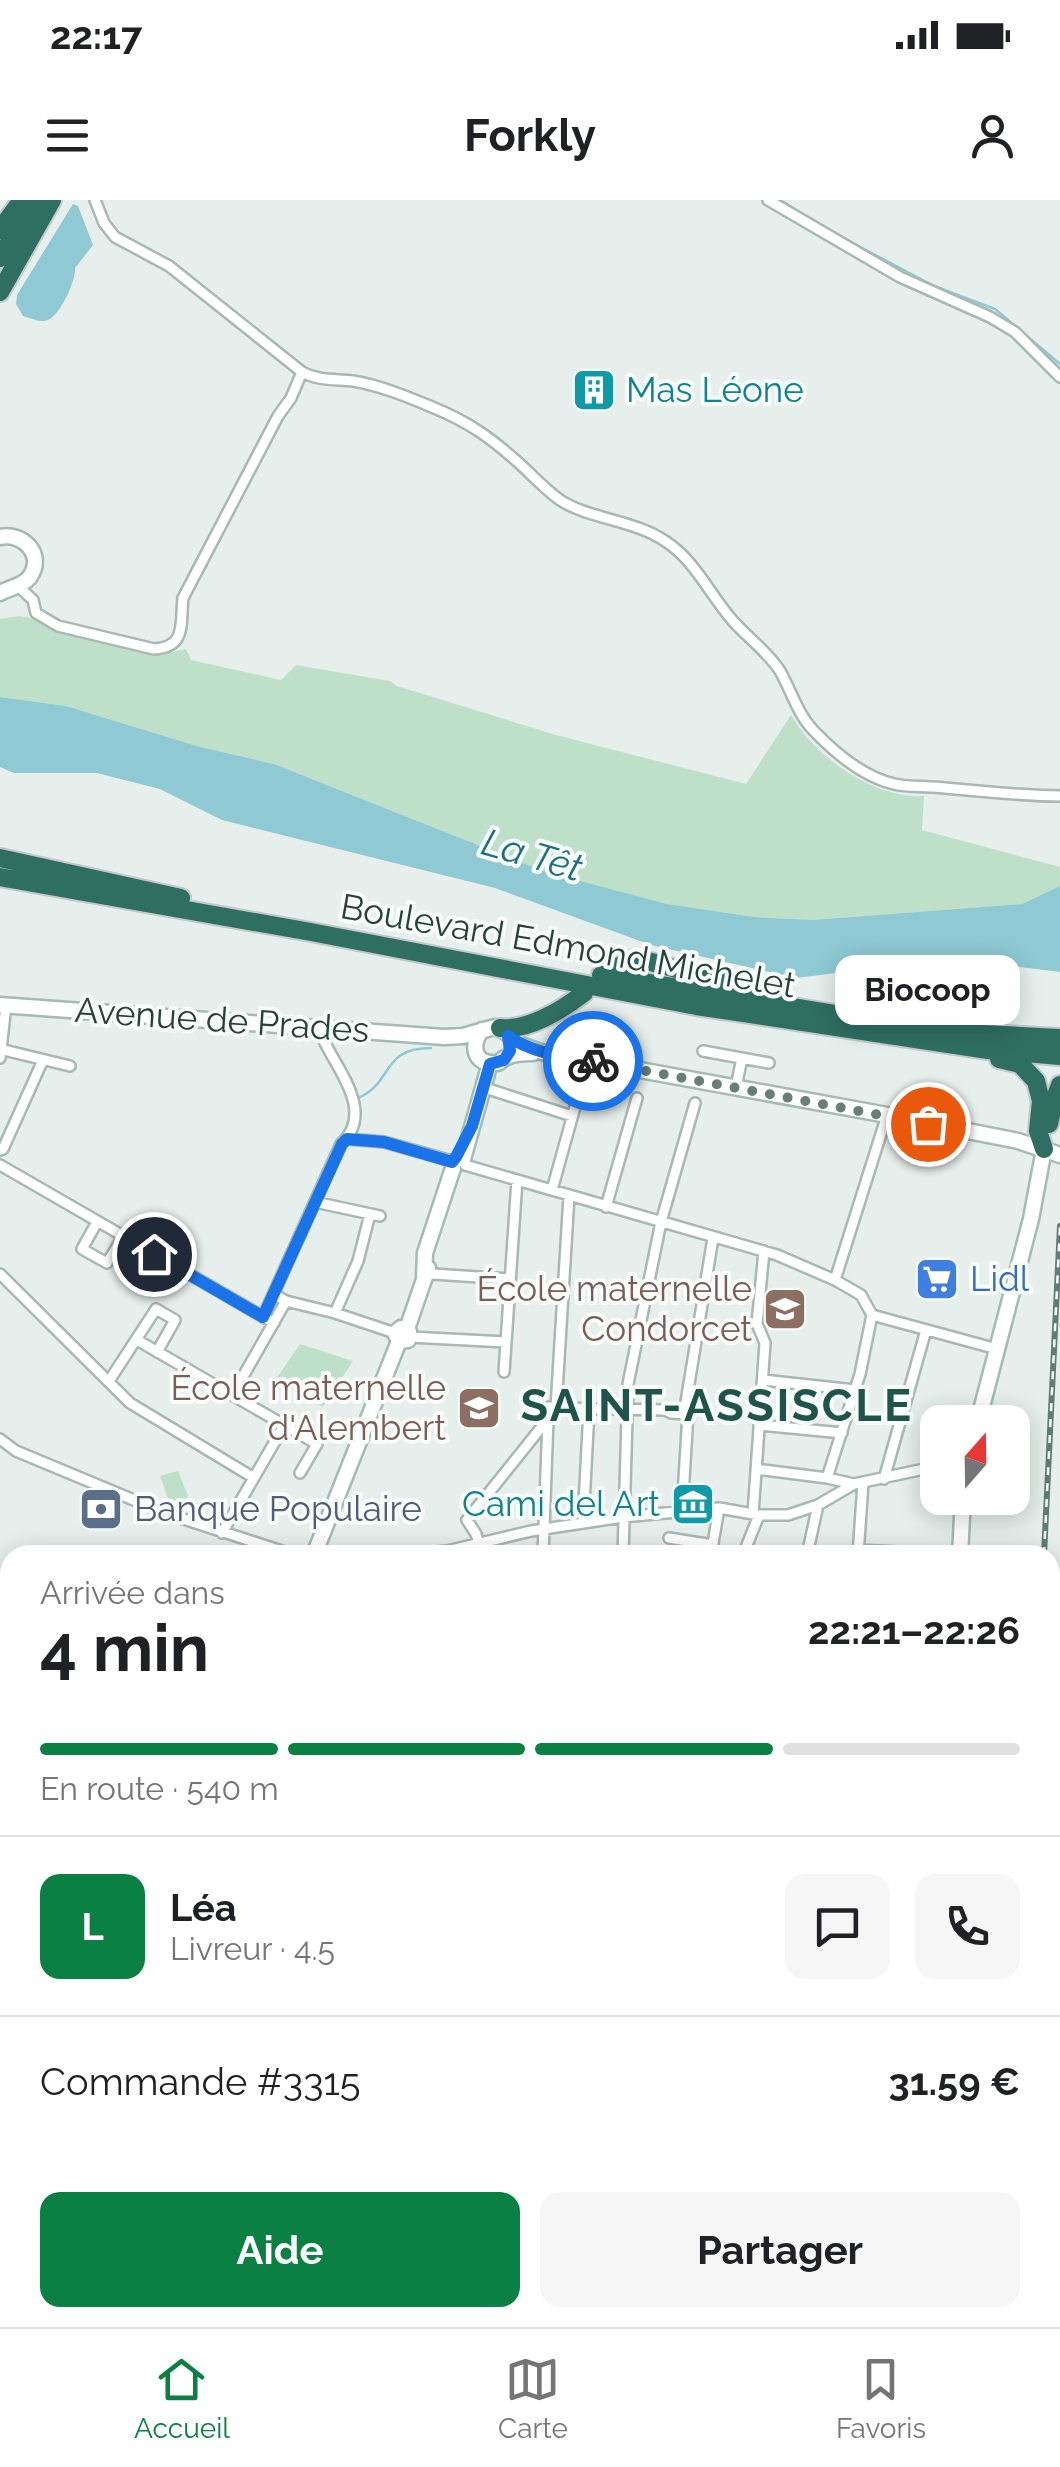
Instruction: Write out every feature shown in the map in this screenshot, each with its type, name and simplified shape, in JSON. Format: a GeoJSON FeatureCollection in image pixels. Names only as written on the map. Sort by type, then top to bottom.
{"type":"FeatureCollection","features":[{"type":"Feature","properties":{"kind":"highway"},"geometry":{"type":"LineString","coordinates":[[0,230],[22,200]]}},
{"type":"Feature","properties":{"kind":"highway"},"geometry":{"type":"LineString","coordinates":[[0,258],[34,200]]}},
{"type":"Feature","properties":{"kind":"highway"},"geometry":{"type":"LineString","coordinates":[[0,280],[50,200]]}},
{"type":"Feature","properties":{"kind":"highway"},"geometry":{"type":"LineString","coordinates":[[0,292],[50,200]]}},
{"type":"Feature","properties":{"kind":"highway"},"geometry":{"type":"LineString","coordinates":[[0,858],[185,904]]}},
{"type":"Feature","properties":{"kind":"highway"},"geometry":{"type":"LineString","coordinates":[[0,869],[185,904]]}},
{"type":"Feature","properties":{"kind":"highway"},"geometry":{"type":"LineString","coordinates":[[0,877],[185,904]]}},
{"type":"Feature","properties":{"kind":"highway"},"geometry":{"type":"LineString","coordinates":[[0,885],[185,904]]}},
{"type":"Feature","properties":{"kind":"highway","name":"Boulevard Edmond Michelet"},"geometry":{"type":"LineString","coordinates":[[185,904],[676,989],[757,996]]}},
{"type":"Feature","properties":{"kind":"highway","name":"Boulevard Edmond Michelet"},"geometry":{"type":"LineString","coordinates":[[185,904],[696,1006],[988,1050],[1060,1056]]}},
{"type":"Feature","properties":{"kind":"highway"},"geometry":{"type":"LineString","coordinates":[[614,969],[640,959],[757,996],[1060,1038]]}},
{"type":"Feature","properties":{"kind":"highway"},"geometry":{"type":"LineString","coordinates":[[497,1031],[552,1013],[584,994]]}},
{"type":"Feature","properties":{"kind":"highway"},"geometry":{"type":"LineString","coordinates":[[696,1006],[722,1017],[1020,1064],[1036,1081],[1042,1101],[1038,1131],[1055,1151]]}},
{"type":"Feature","properties":{"kind":"highway"},"geometry":{"type":"LineString","coordinates":[[1055,1151],[1054,1101],[1060,1085]]}},
{"type":"Feature","properties":{"kind":"main road"},"geometry":{"type":"LineString","coordinates":[[0,536],[25,540],[35,558],[30,577],[8,588]]}},
{"type":"Feature","properties":{"kind":"main road","name":"Avenue de Prades"},"geometry":{"type":"LineString","coordinates":[[3,1005],[444,1037],[497,1031]]}},
{"type":"Feature","properties":{"kind":"main road"},"geometry":{"type":"LineString","coordinates":[[497,1031],[511,1046],[508,1056]]}},
{"type":"Feature","properties":{"kind":"main road"},"geometry":{"type":"LineString","coordinates":[[541,1052],[508,1056],[490,1064],[474,1048],[475,1038],[497,1031],[541,1052],[886,1115],[1055,1151],[1031,1219],[983,1405]]}},
{"type":"Feature","properties":{"kind":"main road","name":"Avenue de Prades"},"geometry":{"type":"LineString","coordinates":[[444,1037],[474,1048]]}},
{"type":"Feature","properties":{"kind":"main road"},"geometry":{"type":"LineString","coordinates":[[318,1545],[372,1410],[383,1396],[424,1276],[426,1253],[441,1210],[453,1191],[490,1064]]}},
{"type":"Feature","properties":{"kind":"main road"},"geometry":{"type":"LineString","coordinates":[[961,1545],[962,1515]]}},
{"type":"Feature","properties":{"kind":"street"},"geometry":{"type":"LineString","coordinates":[[95,200],[104,223],[115,237],[169,266],[302,372],[313,378],[356,382],[472,424],[558,499],[660,537],[677,549],[779,671],[813,731],[862,771],[904,786],[1060,796]]}},
{"type":"Feature","properties":{"kind":"street"},"geometry":{"type":"LineString","coordinates":[[768,200],[900,277],[1015,332],[1060,376]]}},
{"type":"Feature","properties":{"kind":"street"},"geometry":{"type":"LineString","coordinates":[[8,588],[32,600],[36,613],[58,626],[154,649],[174,644],[180,635],[183,598],[302,372]]}},
{"type":"Feature","properties":{"kind":"street"},"geometry":{"type":"LineString","coordinates":[[291,398],[313,378]]}},
{"type":"Feature","properties":{"kind":"street"},"geometry":{"type":"LineString","coordinates":[[0,1058],[3,1005]]}},
{"type":"Feature","properties":{"kind":"street"},"geometry":{"type":"LineString","coordinates":[[263,1317],[355,1122],[349,1086],[318,1027]]}},
{"type":"Feature","properties":{"kind":"street"},"geometry":{"type":"LineString","coordinates":[[0,1049],[70,1066]]}},
{"type":"Feature","properties":{"kind":"street"},"geometry":{"type":"LineString","coordinates":[[703,1050],[769,1063]]}},
{"type":"Feature","properties":{"kind":"street"},"geometry":{"type":"LineString","coordinates":[[736,1088],[742,1058]]}},
{"type":"Feature","properties":{"kind":"street"},"geometry":{"type":"LineString","coordinates":[[0,1150],[43,1060]]}},
{"type":"Feature","properties":{"kind":"street"},"geometry":{"type":"LineString","coordinates":[[552,1190],[588,1060]]}},
{"type":"Feature","properties":{"kind":"street"},"geometry":{"type":"LineString","coordinates":[[482,1087],[572,1116]]}},
{"type":"Feature","properties":{"kind":"street"},"geometry":{"type":"LineString","coordinates":[[606,1207],[636,1098]]}},
{"type":"Feature","properties":{"kind":"street"},"geometry":{"type":"LineString","coordinates":[[623,1545],[628,1384],[661,1222],[695,1103]]}},
{"type":"Feature","properties":{"kind":"street"},"geometry":{"type":"LineString","coordinates":[[834,1280],[886,1115]]}},
{"type":"Feature","properties":{"kind":"street"},"geometry":{"type":"LineString","coordinates":[[347,1139],[384,1142],[764,1250],[861,1295],[872,1315],[855,1390],[827,1478]]}},
{"type":"Feature","properties":{"kind":"street"},"geometry":{"type":"LineString","coordinates":[[0,1165],[274,1323]]}},
{"type":"Feature","properties":{"kind":"street"},"geometry":{"type":"LineString","coordinates":[[504,1372],[516,1180]]}},
{"type":"Feature","properties":{"kind":"street"},"geometry":{"type":"LineString","coordinates":[[556,1408],[569,1196]]}},
{"type":"Feature","properties":{"kind":"street"},"geometry":{"type":"LineString","coordinates":[[315,1202],[375,1215],[335,1313]]}},
{"type":"Feature","properties":{"kind":"street"},"geometry":{"type":"LineString","coordinates":[[97,1222],[82,1249],[107,1262],[123,1237]]}},
{"type":"Feature","properties":{"kind":"street"},"geometry":{"type":"LineString","coordinates":[[682,1511],[688,1414],[685,1408],[713,1238]]}},
{"type":"Feature","properties":{"kind":"street"},"geometry":{"type":"LineString","coordinates":[[746,1545],[756,1515],[765,1344],[757,1324],[764,1250]]}},
{"type":"Feature","properties":{"kind":"street"},"geometry":{"type":"LineString","coordinates":[[0,1274],[130,1404],[254,1478]]}},
{"type":"Feature","properties":{"kind":"street"},"geometry":{"type":"LineString","coordinates":[[424,1276],[510,1279]]}},
{"type":"Feature","properties":{"kind":"street"},"geometry":{"type":"LineString","coordinates":[[275,1295],[403,1335],[506,1342]]}},
{"type":"Feature","properties":{"kind":"street"},"geometry":{"type":"LineString","coordinates":[[233,1394],[286,1301]]}},
{"type":"Feature","properties":{"kind":"street"},"geometry":{"type":"LineString","coordinates":[[109,1381],[156,1310],[175,1320],[157,1352]]}},
{"type":"Feature","properties":{"kind":"street"},"geometry":{"type":"LineString","coordinates":[[872,1315],[998,1349]]}},
{"type":"Feature","properties":{"kind":"street"},"geometry":{"type":"LineString","coordinates":[[884,1479],[926,1330]]}},
{"type":"Feature","properties":{"kind":"street"},"geometry":{"type":"LineString","coordinates":[[138,1340],[318,1444],[300,1473]]}},
{"type":"Feature","properties":{"kind":"street"},"geometry":{"type":"LineString","coordinates":[[763,1380],[855,1390]]}},
{"type":"Feature","properties":{"kind":"street"},"geometry":{"type":"LineString","coordinates":[[544,1545],[549,1407],[688,1414]]}},
{"type":"Feature","properties":{"kind":"street"},"geometry":{"type":"LineString","coordinates":[[584,1523],[589,1410]]}},
{"type":"Feature","properties":{"kind":"street"},"geometry":{"type":"LineString","coordinates":[[480,1544],[467,1520],[548,1419]]}},
{"type":"Feature","properties":{"kind":"street"},"geometry":{"type":"LineString","coordinates":[[222,1533],[285,1424]]}},
{"type":"Feature","properties":{"kind":"street"},"geometry":{"type":"LineString","coordinates":[[759,1426],[842,1434]]}},
{"type":"Feature","properties":{"kind":"street"},"geometry":{"type":"LineString","coordinates":[[0,1439],[16,1450],[164,1514],[261,1545]]}},
{"type":"Feature","properties":{"kind":"street"},"geometry":{"type":"LineString","coordinates":[[756,1469],[859,1483],[920,1470]]}},
{"type":"Feature","properties":{"kind":"street"},"geometry":{"type":"LineString","coordinates":[[474,1545],[544,1528],[682,1511],[718,1508],[756,1515],[788,1514],[859,1483]]}},
{"type":"Feature","properties":{"kind":"street"},"geometry":{"type":"LineString","coordinates":[[858,1545],[859,1483]]}},
{"type":"Feature","properties":{"kind":"street"},"geometry":{"type":"LineString","coordinates":[[808,1545],[818,1504]]}},
{"type":"Feature","properties":{"kind":"street"},"geometry":{"type":"LineString","coordinates":[[713,1545],[718,1508]]}},
{"type":"Feature","properties":{"kind":"street"},"geometry":{"type":"LineString","coordinates":[[669,1538],[694,1545]]}},
{"type":"Feature","properties":{"kind":"green space"},"geometry":{"type":"Polygon","coordinates":[[[19,616],[153,656],[186,649],[191,660],[281,680],[296,665],[390,681],[556,735],[746,784],[791,715],[830,760],[866,783],[886,791],[924,796],[922,830],[1060,867],[1060,886],[1022,904],[812,920],[754,917],[667,904],[543,871],[274,764],[200,747],[66,706],[0,697],[0,619],[19,616]]]}},
{"type":"Feature","properties":{"kind":"green space"},"geometry":{"type":"Polygon","coordinates":[[[300,1344],[353,1361],[323,1407],[276,1379],[300,1344]]]}},
{"type":"Feature","properties":{"kind":"green space"},"geometry":{"type":"Polygon","coordinates":[[[178,1471],[188,1496],[180,1513],[172,1510],[160,1476],[178,1471]]]}},
{"type":"Feature","properties":{"kind":"water"},"geometry":{"type":"Polygon","coordinates":[[[73,204],[78,206],[93,245],[75,268],[66,297],[53,317],[42,321],[23,316],[16,304],[17,295],[73,204]]]}},
{"type":"Feature","properties":{"kind":"water","name":"La Têt"},"geometry":{"type":"Polygon","coordinates":[[[0,697],[66,706],[200,747],[274,764],[543,871],[667,904],[754,917],[812,920],[1022,904],[1060,886],[1060,972],[980,962],[891,966],[796,978],[651,945],[495,888],[222,820],[160,789],[97,773],[14,773],[0,767],[0,697]]]}},
{"type":"Feature","properties":{"kind":"waterway"},"geometry":{"type":"LineString","coordinates":[[780,200],[817,223]]}},
{"type":"Feature","properties":{"kind":"waterway"},"geometry":{"type":"LineString","coordinates":[[828,230],[934,286],[995,309],[1060,364]]}},
{"type":"Feature","properties":{"kind":"waterway"},"geometry":{"type":"LineString","coordinates":[[358,1098],[369,1092],[403,1054],[431,1048]]}},
{"type":"Feature","properties":{"kind":"railway"},"geometry":{"type":"LineString","coordinates":[[1044,1545],[1060,1226]]}},
{"type":"Feature","properties":{"kind":"way so far"},"geometry":{"type":"LineString","coordinates":[[593,1061],[928,1124]]}},
{"type":"Feature","properties":{"kind":"place","name":"Mas Léone"},"geometry":{"type":"Point","coordinates":[594,390]}},
{"type":"Feature","properties":{"kind":"place","name":"Biocoop"},"geometry":{"type":"Point","coordinates":[928,1124]}},
{"type":"Feature","properties":{"kind":"place","name":"Lidl"},"geometry":{"type":"Point","coordinates":[937,1279]}},
{"type":"Feature","properties":{"kind":"place","name":"École maternelle Condorcet"},"geometry":{"type":"Point","coordinates":[785,1309]}},
{"type":"Feature","properties":{"kind":"place","name":"École maternelle d'Alembert"},"geometry":{"type":"Point","coordinates":[479,1408]}},
{"type":"Feature","properties":{"kind":"place","name":"Cami del Art"},"geometry":{"type":"Point","coordinates":[693,1504]}},
{"type":"Feature","properties":{"kind":"place","name":"Banque Populaire"},"geometry":{"type":"Point","coordinates":[101,1509]}},
{"type":"Feature","properties":{"kind":"district","name":"SAINT-ASSISCLE"},"geometry":{"type":"Point","coordinates":[717,1405]}},
{"type":"Feature","properties":{"kind":"route"},"geometry":{"type":"LineString","coordinates":[[154,1254],[263,1317],[347,1139],[384,1142],[452,1162],[472,1126],[490,1064],[504,1060],[510,1051],[508,1036],[541,1052],[593,1061]]}}]}
